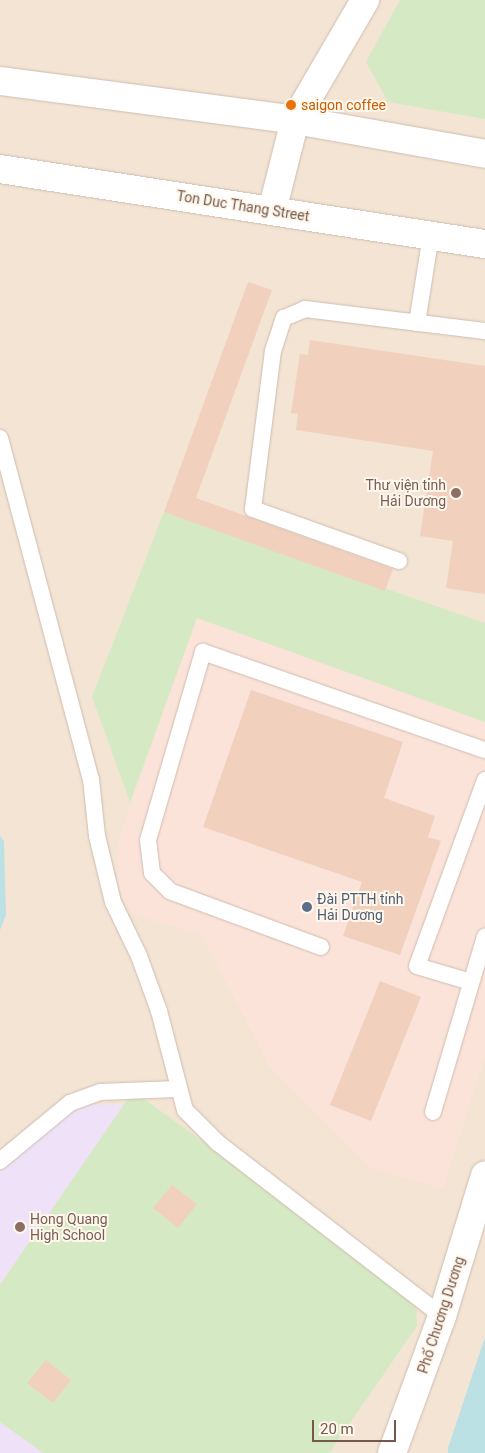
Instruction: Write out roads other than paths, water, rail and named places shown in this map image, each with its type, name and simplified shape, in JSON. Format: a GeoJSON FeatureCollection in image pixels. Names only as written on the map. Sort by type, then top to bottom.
{"type":"FeatureCollection","features":[{"type":"Feature","properties":{"kind":"street"},"geometry":{"type":"LineString","coordinates":[[272,211],[295,120],[365,0]]}},
{"type":"Feature","properties":{"kind":"street"},"geometry":{"type":"LineString","coordinates":[[0,81],[295,120],[485,154]]}},
{"type":"Feature","properties":{"kind":"street","name":"Ton Duc Thang Street"},"geometry":{"type":"LineString","coordinates":[[0,169],[485,244]]}},
{"type":"Feature","properties":{"kind":"street","name":"Phố Chương Dương"},"geometry":{"type":"LineString","coordinates":[[392,1453],[442,1316],[485,1175]]}},
{"type":"Feature","properties":{"kind":"lane"},"geometry":{"type":"LineString","coordinates":[[417,323],[431,235]]}},
{"type":"Feature","properties":{"kind":"lane"},"geometry":{"type":"LineString","coordinates":[[399,561],[253,509],[273,351],[284,318],[305,308],[485,331]]}},
{"type":"Feature","properties":{"kind":"lane"},"geometry":{"type":"LineString","coordinates":[[0,438],[92,779],[97,836],[114,902],[139,956],[159,1011],[177,1089],[185,1110],[218,1143],[442,1316]]}},
{"type":"Feature","properties":{"kind":"lane"},"geometry":{"type":"LineString","coordinates":[[321,947],[170,890],[152,873],[148,840],[203,652],[485,750]]}},
{"type":"Feature","properties":{"kind":"lane"},"geometry":{"type":"LineString","coordinates":[[472,982],[417,966],[485,780]]}},
{"type":"Feature","properties":{"kind":"lane"},"geometry":{"type":"LineString","coordinates":[[433,1112],[485,937]]}},
{"type":"Feature","properties":{"kind":"lane"},"geometry":{"type":"LineString","coordinates":[[0,1160],[70,1103],[100,1092],[177,1089]]}},
{"type":"Feature","properties":{"kind":"water"},"geometry":{"type":"Polygon","coordinates":[[[0,836],[4,841],[6,915],[0,930],[0,836]]]}},
{"type":"Feature","properties":{"kind":"water"},"geometry":{"type":"Polygon","coordinates":[[[485,1337],[485,1453],[448,1453],[448,1448],[485,1337]]]}},
{"type":"Feature","properties":{"kind":"place","name":"saigon coffee"},"geometry":{"type":"Point","coordinates":[291,105]}},
{"type":"Feature","properties":{"kind":"place","name":"Thư viện tỉnh Hải Dương"},"geometry":{"type":"Point","coordinates":[456,493]}},
{"type":"Feature","properties":{"kind":"place","name":"Đài PTTH tỉnh Hải Dương"},"geometry":{"type":"Point","coordinates":[307,907]}},
{"type":"Feature","properties":{"kind":"place","name":"Hong Quang High School"},"geometry":{"type":"Point","coordinates":[20,1227]}}]}
